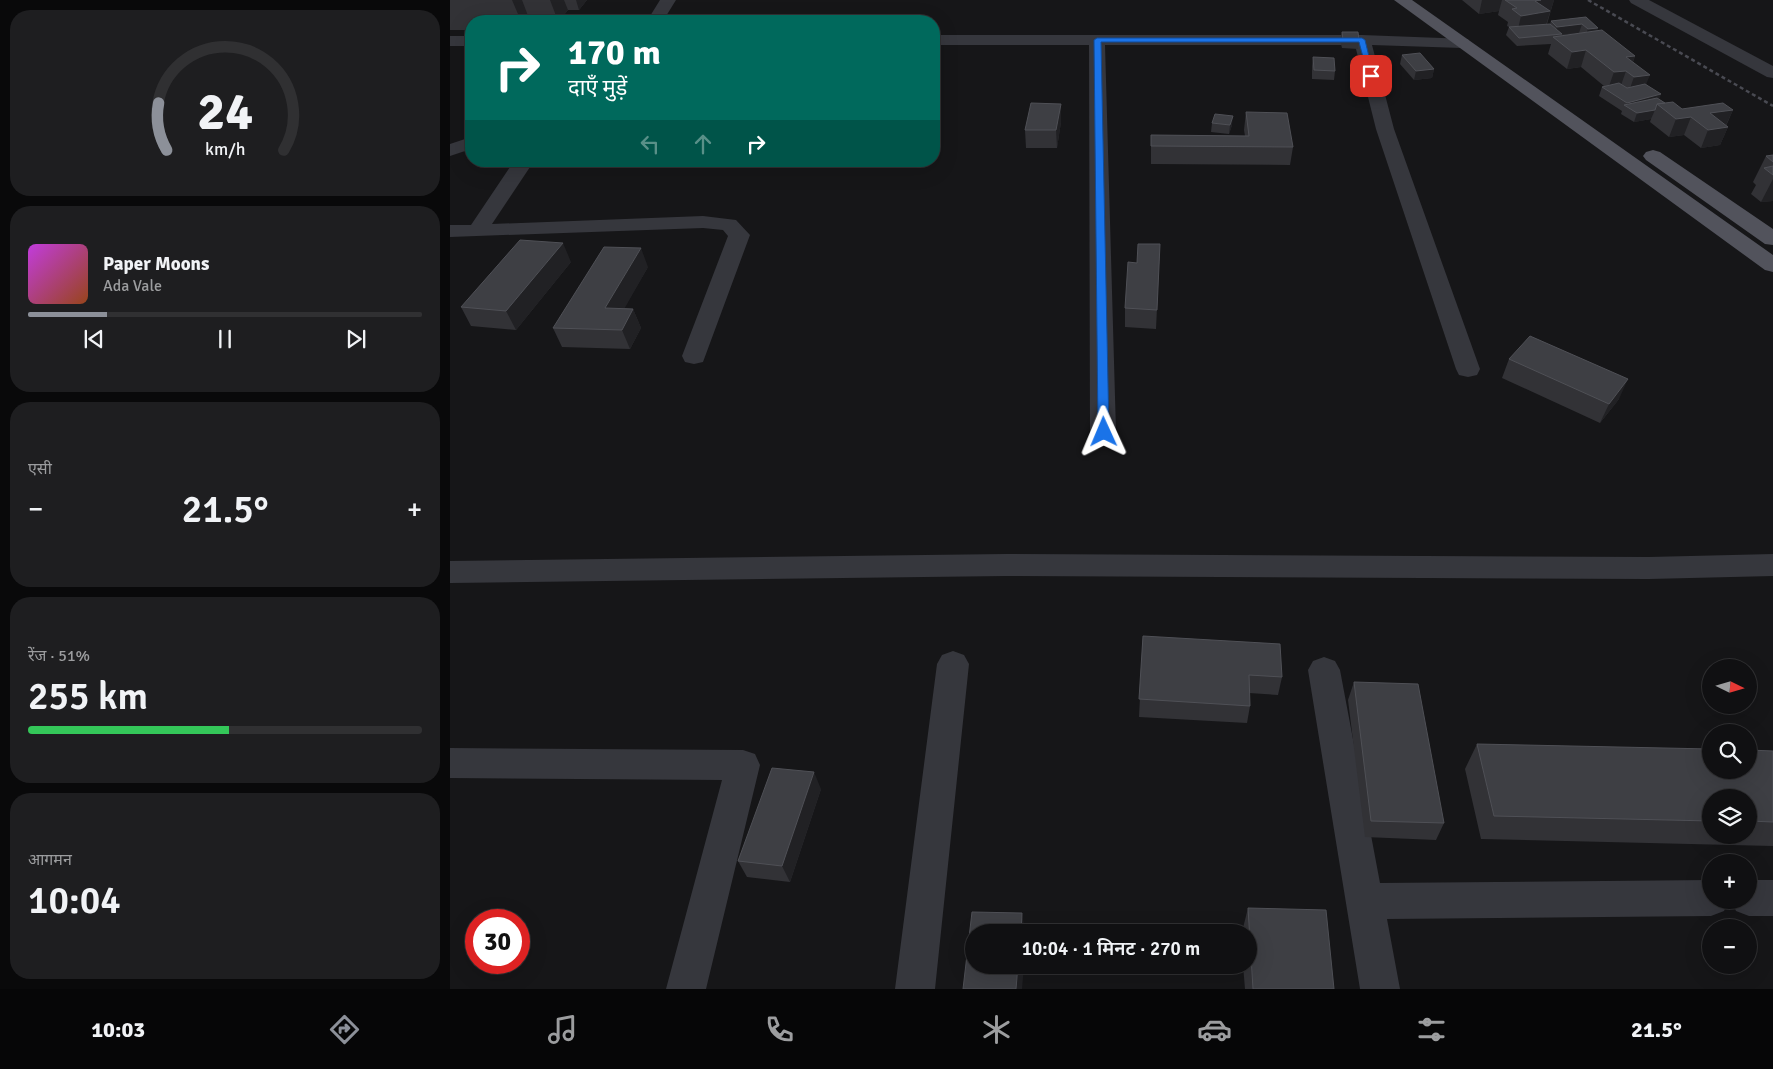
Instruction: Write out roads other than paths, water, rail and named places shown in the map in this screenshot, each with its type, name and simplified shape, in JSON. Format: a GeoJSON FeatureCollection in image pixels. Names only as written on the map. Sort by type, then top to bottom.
{"type":"FeatureCollection","features":[{"type":"Feature","properties":{"kind":"main road"},"geometry":{"type":"LineString","coordinates":[[1402,0],[1773,265]]}},
{"type":"Feature","properties":{"kind":"main road"},"geometry":{"type":"LineString","coordinates":[[1428,0],[1580,105]]}},
{"type":"Feature","properties":{"kind":"main road"},"geometry":{"type":"LineString","coordinates":[[1636,144],[1773,239]]}},
{"type":"Feature","properties":{"kind":"street"},"geometry":{"type":"LineString","coordinates":[[659,15],[668,0]]}},
{"type":"Feature","properties":{"kind":"street"},"geometry":{"type":"LineString","coordinates":[[1637,0],[1773,74]]}},
{"type":"Feature","properties":{"kind":"street"},"geometry":{"type":"LineString","coordinates":[[940,40],[1362,40],[1462,43]]}},
{"type":"Feature","properties":{"kind":"street"},"geometry":{"type":"LineString","coordinates":[[1097,40],[1104,432]]}},
{"type":"Feature","properties":{"kind":"street"},"geometry":{"type":"LineString","coordinates":[[1362,40],[1385,129],[1468,369]]}},
{"type":"Feature","properties":{"kind":"street"},"geometry":{"type":"LineString","coordinates":[[450,41],[465,41]]}},
{"type":"Feature","properties":{"kind":"street"},"geometry":{"type":"LineString","coordinates":[[1754,63],[1773,59]]}},
{"type":"Feature","properties":{"kind":"street"},"geometry":{"type":"LineString","coordinates":[[450,150],[465,145]]}},
{"type":"Feature","properties":{"kind":"street"},"geometry":{"type":"LineString","coordinates":[[477,231],[520,167]]}},
{"type":"Feature","properties":{"kind":"street"},"geometry":{"type":"LineString","coordinates":[[450,231],[703,222],[730,224],[739,236],[694,356]]}},
{"type":"Feature","properties":{"kind":"street"},"geometry":{"type":"LineString","coordinates":[[450,572],[1006,565],[1649,568],[1773,565]]}},
{"type":"Feature","properties":{"kind":"street"},"geometry":{"type":"LineString","coordinates":[[915,989],[953,664]]}},
{"type":"Feature","properties":{"kind":"street"},"geometry":{"type":"LineString","coordinates":[[1324,670],[1380,989]]}},
{"type":"Feature","properties":{"kind":"street"},"geometry":{"type":"LineString","coordinates":[[450,763],[743,765],[686,989]]}},
{"type":"Feature","properties":{"kind":"street"},"geometry":{"type":"LineString","coordinates":[[1364,901],[1702,898]]}},
{"type":"Feature","properties":{"kind":"street"},"geometry":{"type":"LineString","coordinates":[[1757,898],[1773,898]]}},
{"type":"Feature","properties":{"kind":"railway"},"geometry":{"type":"LineString","coordinates":[[1588,0],[1773,106]]}}]}
